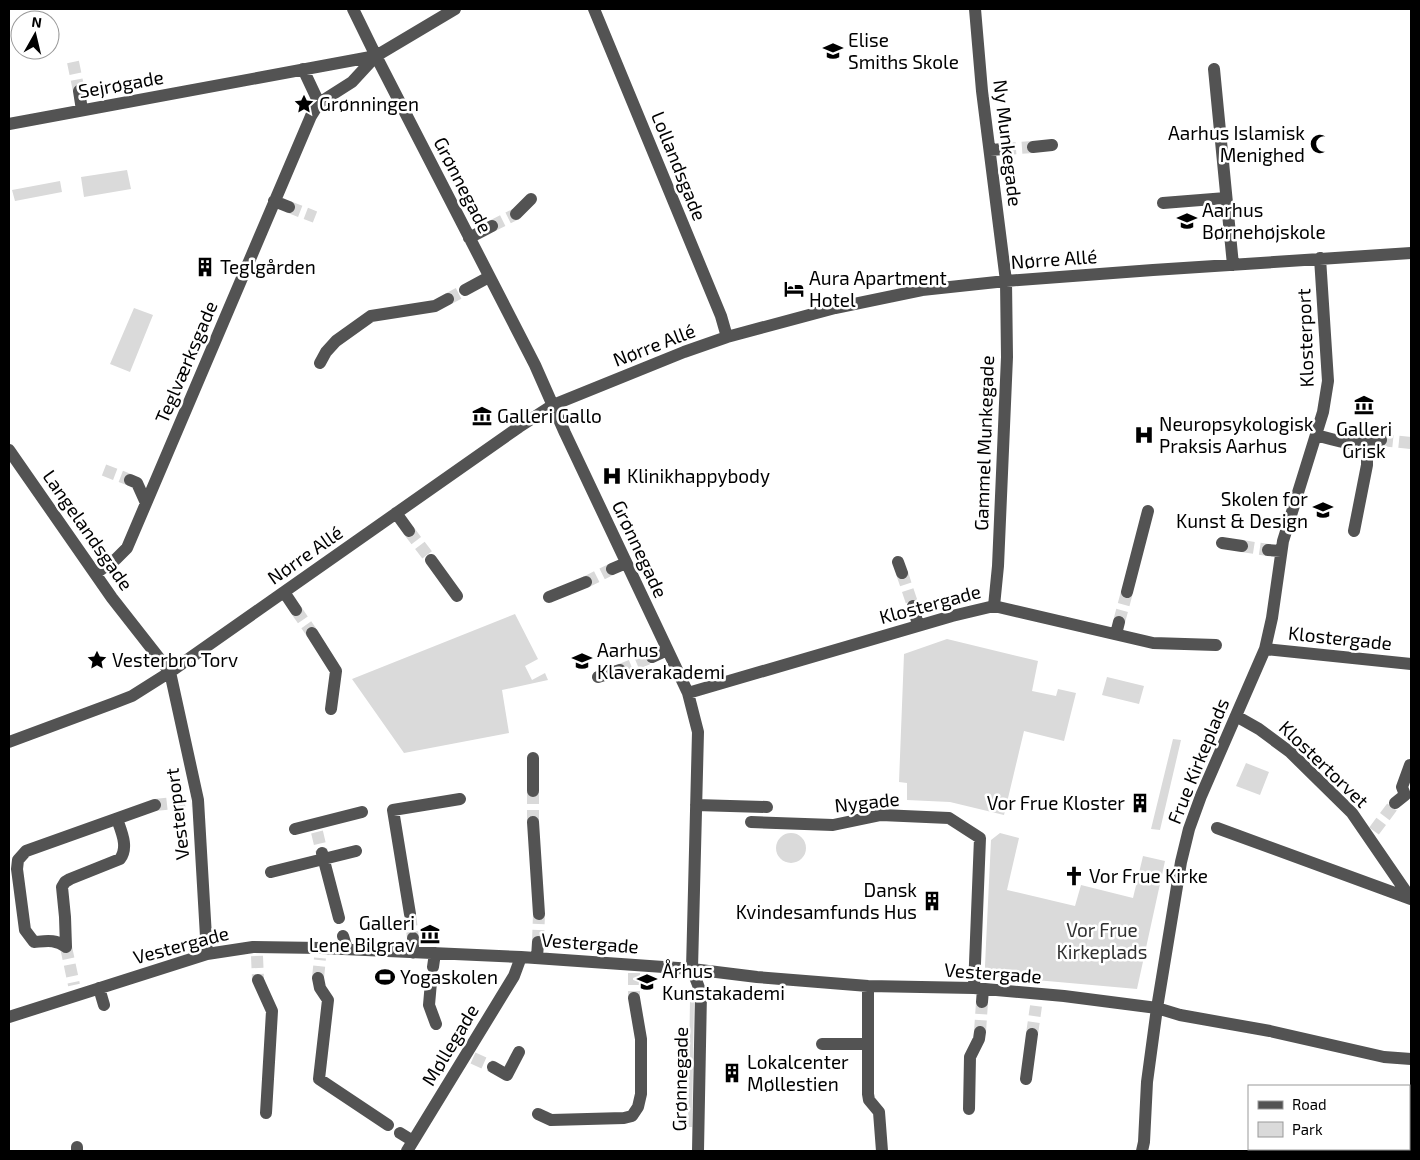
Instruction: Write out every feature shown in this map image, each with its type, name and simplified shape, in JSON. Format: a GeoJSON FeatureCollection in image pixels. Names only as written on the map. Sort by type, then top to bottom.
{"type":"FeatureCollection","features":[{"type":"Feature","properties":{"kind":"street","name":"Grønnegade"},"geometry":{"type":"LineString","coordinates":[[353,9],[535,364],[688,693],[698,732],[692,969],[701,993],[698,1151]]}},
{"type":"Feature","properties":{"kind":"street"},"geometry":{"type":"LineString","coordinates":[[376,56],[303,69],[319,103],[352,82],[376,56],[455,9]]}},
{"type":"Feature","properties":{"kind":"street","name":"Lollandsgade"},"geometry":{"type":"LineString","coordinates":[[594,9],[722,316],[727,338]]}},
{"type":"Feature","properties":{"kind":"street","name":"Ny Munkegade"},"geometry":{"type":"LineString","coordinates":[[975,9],[982,91],[1006,281]]}},
{"type":"Feature","properties":{"kind":"street","name":"Sejrøgade"},"geometry":{"type":"LineString","coordinates":[[9,124],[303,69]]}},
{"type":"Feature","properties":{"kind":"street"},"geometry":{"type":"LineString","coordinates":[[1214,69],[1233,265]]}},
{"type":"Feature","properties":{"kind":"street"},"geometry":{"type":"LineString","coordinates":[[78,92],[82,110]]}},
{"type":"Feature","properties":{"kind":"street","name":"Teglværksgade"},"geometry":{"type":"LineString","coordinates":[[96,573],[116,560],[126,548],[274,201],[311,116],[319,103]]}},
{"type":"Feature","properties":{"kind":"street"},"geometry":{"type":"LineString","coordinates":[[1032,147],[1052,145]]}},
{"type":"Feature","properties":{"kind":"street"},"geometry":{"type":"LineString","coordinates":[[990,150],[1004,149]]}},
{"type":"Feature","properties":{"kind":"street"},"geometry":{"type":"LineString","coordinates":[[1163,203],[1226,198]]}},
{"type":"Feature","properties":{"kind":"street"},"geometry":{"type":"LineString","coordinates":[[516,214],[531,199]]}},
{"type":"Feature","properties":{"kind":"street"},"geometry":{"type":"LineString","coordinates":[[274,201],[289,207]]}},
{"type":"Feature","properties":{"kind":"street"},"geometry":{"type":"LineString","coordinates":[[469,238],[492,226]]}},
{"type":"Feature","properties":{"kind":"street","name":"Nørre Allé"},"geometry":{"type":"LineString","coordinates":[[170,672],[519,426],[553,405],[684,352],[835,308],[922,290],[1006,281],[1411,253]]}},
{"type":"Feature","properties":{"kind":"street","name":"Klosterport"},"geometry":{"type":"LineString","coordinates":[[1265,649],[1272,618],[1281,551],[1294,503],[1316,436],[1328,381],[1320,258]]}},
{"type":"Feature","properties":{"kind":"street"},"geometry":{"type":"LineString","coordinates":[[465,290],[489,277]]}},
{"type":"Feature","properties":{"kind":"street","name":"Gammel Munkegade"},"geometry":{"type":"LineString","coordinates":[[994,606],[998,566],[1007,358],[1006,281]]}},
{"type":"Feature","properties":{"kind":"street"},"geometry":{"type":"LineString","coordinates":[[320,363],[326,352],[336,341],[371,316],[435,306],[448,299]]}},
{"type":"Feature","properties":{"kind":"street"},"geometry":{"type":"LineString","coordinates":[[1316,436],[1349,444],[1381,440]]}},
{"type":"Feature","properties":{"kind":"street"},"geometry":{"type":"LineString","coordinates":[[1354,531],[1367,465],[1367,443]]}},
{"type":"Feature","properties":{"kind":"street","name":"Langelandsgade"},"geometry":{"type":"LineString","coordinates":[[9,450],[112,598],[170,672]]}},
{"type":"Feature","properties":{"kind":"street"},"geometry":{"type":"LineString","coordinates":[[130,480],[137,483],[146,503]]}},
{"type":"Feature","properties":{"kind":"street"},"geometry":{"type":"LineString","coordinates":[[1127,592],[1148,510]]}},
{"type":"Feature","properties":{"kind":"street"},"geometry":{"type":"LineString","coordinates":[[396,513],[409,531]]}},
{"type":"Feature","properties":{"kind":"street"},"geometry":{"type":"LineString","coordinates":[[1222,544],[1242,546]]}},
{"type":"Feature","properties":{"kind":"street"},"geometry":{"type":"LineString","coordinates":[[1268,550],[1281,551]]}},
{"type":"Feature","properties":{"kind":"street"},"geometry":{"type":"LineString","coordinates":[[431,560],[457,596]]}},
{"type":"Feature","properties":{"kind":"street"},"geometry":{"type":"LineString","coordinates":[[612,569],[626,563]]}},
{"type":"Feature","properties":{"kind":"street"},"geometry":{"type":"LineString","coordinates":[[549,597],[586,582]]}},
{"type":"Feature","properties":{"kind":"street"},"geometry":{"type":"LineString","coordinates":[[284,592],[296,610]]}},
{"type":"Feature","properties":{"kind":"street"},"geometry":{"type":"LineString","coordinates":[[913,606],[918,625]]}},
{"type":"Feature","properties":{"kind":"street","name":"Klostergade"},"geometry":{"type":"LineString","coordinates":[[688,693],[918,625],[994,606],[1153,643],[1216,645]]}},
{"type":"Feature","properties":{"kind":"street"},"geometry":{"type":"LineString","coordinates":[[1116,634],[1119,622]]}},
{"type":"Feature","properties":{"kind":"street"},"geometry":{"type":"LineString","coordinates":[[312,633],[336,670],[331,709]]}},
{"type":"Feature","properties":{"kind":"street","name":"Klostergade"},"geometry":{"type":"LineString","coordinates":[[1265,649],[1411,664]]}},
{"type":"Feature","properties":{"kind":"street","name":"Frue Kirkeplads"},"geometry":{"type":"LineString","coordinates":[[1142,1151],[1147,1082],[1157,1008],[1181,862],[1189,829],[1201,796],[1265,649]]}},
{"type":"Feature","properties":{"kind":"street"},"geometry":{"type":"LineString","coordinates":[[652,657],[667,650]]}},
{"type":"Feature","properties":{"kind":"street"},"geometry":{"type":"LineString","coordinates":[[598,677],[620,670]]}},
{"type":"Feature","properties":{"kind":"street"},"geometry":{"type":"LineString","coordinates":[[9,742],[132,696],[170,672]]}},
{"type":"Feature","properties":{"kind":"street","name":"Vesterport"},"geometry":{"type":"LineString","coordinates":[[170,672],[194,800],[207,954]]}},
{"type":"Feature","properties":{"kind":"street","name":"Klostertorvet"},"geometry":{"type":"LineString","coordinates":[[1236,716],[1259,729],[1290,752],[1352,813],[1370,833],[1411,899]]}},
{"type":"Feature","properties":{"kind":"street"},"geometry":{"type":"LineString","coordinates":[[533,758],[533,791]]}},
{"type":"Feature","properties":{"kind":"street"},"geometry":{"type":"LineString","coordinates":[[1395,803],[1405,795],[1402,787],[1410,765]]}},
{"type":"Feature","properties":{"kind":"street"},"geometry":{"type":"LineString","coordinates":[[410,914],[393,810],[460,799]]}},
{"type":"Feature","properties":{"kind":"street"},"geometry":{"type":"LineString","coordinates":[[117,819],[124,838],[124,849],[120,859],[70,878],[62,887],[66,947],[53,940],[34,942],[25,930],[17,869],[18,860],[26,850],[156,805]]}},
{"type":"Feature","properties":{"kind":"street"},"geometry":{"type":"LineString","coordinates":[[696,805],[767,807]]}},
{"type":"Feature","properties":{"kind":"street"},"geometry":{"type":"LineString","coordinates":[[295,829],[316,828],[362,812]]}},
{"type":"Feature","properties":{"kind":"street","name":"Nygade"},"geometry":{"type":"LineString","coordinates":[[751,822],[833,825],[881,815],[949,818],[980,838],[978,989]]}},
{"type":"Feature","properties":{"kind":"street"},"geometry":{"type":"LineString","coordinates":[[533,822],[539,914]]}},
{"type":"Feature","properties":{"kind":"street","name":"Klostertorvet"},"geometry":{"type":"LineString","coordinates":[[1217,828],[1411,899]]}},
{"type":"Feature","properties":{"kind":"street"},"geometry":{"type":"LineString","coordinates":[[271,872],[323,856],[356,851]]}},
{"type":"Feature","properties":{"kind":"street"},"geometry":{"type":"LineString","coordinates":[[323,856],[339,918]]}},
{"type":"Feature","properties":{"kind":"street"},"geometry":{"type":"LineString","coordinates":[[343,936],[347,949]]}},
{"type":"Feature","properties":{"kind":"street"},"geometry":{"type":"LineString","coordinates":[[413,953],[414,938]]}},
{"type":"Feature","properties":{"kind":"street"},"geometry":{"type":"LineString","coordinates":[[538,942],[538,958]]}},
{"type":"Feature","properties":{"kind":"street","name":"Vestergade"},"geometry":{"type":"LineString","coordinates":[[9,1017],[75,990],[98,988],[207,954],[255,951],[321,953],[347,949],[538,958],[634,969],[692,969],[757,977],[868,986],[978,989],[1036,1000],[1157,1008],[1180,1015],[1270,1031],[1384,1057],[1411,1060]]}},
{"type":"Feature","properties":{"kind":"street"},"geometry":{"type":"LineString","coordinates":[[433,967],[435,953]]}},
{"type":"Feature","properties":{"kind":"street","name":"Møllegade"},"geometry":{"type":"LineString","coordinates":[[410,1146],[470,1056],[514,976],[521,957]]}},
{"type":"Feature","properties":{"kind":"street"},"geometry":{"type":"LineString","coordinates":[[318,978],[320,988],[328,1000],[319,1079],[388,1125]]}},
{"type":"Feature","properties":{"kind":"street"},"geometry":{"type":"LineString","coordinates":[[258,980],[272,1011],[266,1113]]}},
{"type":"Feature","properties":{"kind":"street"},"geometry":{"type":"LineString","coordinates":[[431,982],[429,1005],[436,1024]]}},
{"type":"Feature","properties":{"kind":"street"},"geometry":{"type":"LineString","coordinates":[[868,986],[868,1094],[869,1100],[879,1112],[882,1151]]}},
{"type":"Feature","properties":{"kind":"street"},"geometry":{"type":"LineString","coordinates":[[98,988],[104,1006]]}},
{"type":"Feature","properties":{"kind":"street"},"geometry":{"type":"LineString","coordinates":[[978,989],[982,1002]]}},
{"type":"Feature","properties":{"kind":"street"},"geometry":{"type":"LineString","coordinates":[[538,1114],[551,1120],[624,1118],[632,1116],[638,1107],[641,1094],[641,1039],[634,998]]}},
{"type":"Feature","properties":{"kind":"street"},"geometry":{"type":"LineString","coordinates":[[969,1109],[970,1057],[979,1040],[980,1032]]}},
{"type":"Feature","properties":{"kind":"street"},"geometry":{"type":"LineString","coordinates":[[1026,1079],[1032,1034]]}},
{"type":"Feature","properties":{"kind":"street"},"geometry":{"type":"LineString","coordinates":[[822,1044],[868,1044]]}},
{"type":"Feature","properties":{"kind":"street"},"geometry":{"type":"LineString","coordinates":[[492,1067],[507,1074],[519,1052]]}},
{"type":"Feature","properties":{"kind":"street"},"geometry":{"type":"LineString","coordinates":[[400,1133],[410,1146]]}},
{"type":"Feature","properties":{"kind":"green space"},"geometry":{"type":"Polygon","coordinates":[[[127,170],[131,189],[84,197],[81,177],[127,170]]]}},
{"type":"Feature","properties":{"kind":"green space"},"geometry":{"type":"Polygon","coordinates":[[[60,181],[62,192],[15,201],[12,190],[60,181]]]}},
{"type":"Feature","properties":{"kind":"green space"},"geometry":{"type":"Polygon","coordinates":[[[134,308],[153,315],[130,372],[110,364],[134,308]]]}},
{"type":"Feature","properties":{"kind":"green space"},"geometry":{"type":"Polygon","coordinates":[[[515,614],[538,659],[525,666],[532,680],[545,673],[548,680],[502,690],[509,733],[404,753],[352,679],[515,614]]]}},
{"type":"Feature","properties":{"kind":"green space"},"geometry":{"type":"Polygon","coordinates":[[[947,639],[1038,661],[1032,691],[1056,696],[1058,689],[1076,693],[1064,741],[1024,731],[1004,815],[950,802],[907,800],[907,783],[899,782],[904,654],[947,639]]]}},
{"type":"Feature","properties":{"kind":"green space"},"geometry":{"type":"Polygon","coordinates":[[[1107,677],[1144,686],[1139,704],[1102,695],[1107,677]]]}},
{"type":"Feature","properties":{"kind":"green space"},"geometry":{"type":"Polygon","coordinates":[[[1173,739],[1181,740],[1160,830],[1151,829],[1173,739]]]}},
{"type":"Feature","properties":{"kind":"green space"},"geometry":{"type":"Polygon","coordinates":[[[1246,763],[1269,772],[1260,795],[1236,786],[1246,763]]]}},
{"type":"Feature","properties":{"kind":"green space"},"geometry":{"type":"Polygon","coordinates":[[[791,833],[802,837],[806,848],[802,859],[791,863],[780,859],[776,848],[780,837],[791,833]]]}},
{"type":"Feature","properties":{"kind":"green space","name":"Vor Frue Kirkeplads"},"geometry":{"type":"Polygon","coordinates":[[[1000,833],[1019,838],[1007,890],[1075,906],[1081,885],[1133,898],[1143,856],[1165,861],[1137,989],[989,976],[986,974],[991,840],[1000,833]]]}},
{"type":"Feature","properties":{"kind":"green space"},"geometry":{"type":"Polygon","coordinates":[[[690,1000],[694,1001],[692,1127],[688,1127],[690,1000]]]}},
{"type":"Feature","properties":{"kind":"tunnel"},"geometry":{"type":"LineString","coordinates":[[73,62],[79,91]]}},
{"type":"Feature","properties":{"kind":"tunnel"},"geometry":{"type":"LineString","coordinates":[[1004,149],[1033,147]]}},
{"type":"Feature","properties":{"kind":"tunnel"},"geometry":{"type":"LineString","coordinates":[[289,207],[315,217]]}},
{"type":"Feature","properties":{"kind":"tunnel"},"geometry":{"type":"LineString","coordinates":[[492,226],[516,214]]}},
{"type":"Feature","properties":{"kind":"tunnel"},"geometry":{"type":"LineString","coordinates":[[448,299],[465,290]]}},
{"type":"Feature","properties":{"kind":"tunnel"},"geometry":{"type":"LineString","coordinates":[[1381,440],[1411,443]]}},
{"type":"Feature","properties":{"kind":"tunnel"},"geometry":{"type":"LineString","coordinates":[[104,470],[130,480]]}},
{"type":"Feature","properties":{"kind":"tunnel"},"geometry":{"type":"LineString","coordinates":[[409,531],[431,560]]}},
{"type":"Feature","properties":{"kind":"tunnel"},"geometry":{"type":"LineString","coordinates":[[1242,546],[1268,550]]}},
{"type":"Feature","properties":{"kind":"tunnel"},"geometry":{"type":"LineString","coordinates":[[586,582],[612,569]]}},
{"type":"Feature","properties":{"kind":"tunnel"},"geometry":{"type":"LineString","coordinates":[[902,573],[913,606]]}},
{"type":"Feature","properties":{"kind":"tunnel"},"geometry":{"type":"LineString","coordinates":[[1119,622],[1127,592]]}},
{"type":"Feature","properties":{"kind":"tunnel"},"geometry":{"type":"LineString","coordinates":[[296,610],[312,633]]}},
{"type":"Feature","properties":{"kind":"tunnel"},"geometry":{"type":"LineString","coordinates":[[620,670],[652,657]]}},
{"type":"Feature","properties":{"kind":"tunnel"},"geometry":{"type":"LineString","coordinates":[[533,791],[533,822]]}},
{"type":"Feature","properties":{"kind":"tunnel"},"geometry":{"type":"LineString","coordinates":[[155,805],[191,801]]}},
{"type":"Feature","properties":{"kind":"tunnel"},"geometry":{"type":"LineString","coordinates":[[1374,831],[1395,803]]}},
{"type":"Feature","properties":{"kind":"tunnel"},"geometry":{"type":"LineString","coordinates":[[317,832],[322,853]]}},
{"type":"Feature","properties":{"kind":"tunnel"},"geometry":{"type":"LineString","coordinates":[[410,914],[413,938]]}},
{"type":"Feature","properties":{"kind":"tunnel"},"geometry":{"type":"LineString","coordinates":[[538,942],[539,914]]}},
{"type":"Feature","properties":{"kind":"tunnel"},"geometry":{"type":"LineString","coordinates":[[66,947],[74,985]]}},
{"type":"Feature","properties":{"kind":"tunnel"},"geometry":{"type":"LineString","coordinates":[[257,956],[258,980]]}},
{"type":"Feature","properties":{"kind":"tunnel"},"geometry":{"type":"LineString","coordinates":[[318,978],[320,958]]}},
{"type":"Feature","properties":{"kind":"tunnel"},"geometry":{"type":"LineString","coordinates":[[634,973],[634,998]]}},
{"type":"Feature","properties":{"kind":"tunnel"},"geometry":{"type":"LineString","coordinates":[[980,1032],[982,1002]]}},
{"type":"Feature","properties":{"kind":"tunnel"},"geometry":{"type":"LineString","coordinates":[[1032,1034],[1036,1006]]}},
{"type":"Feature","properties":{"kind":"tunnel"},"geometry":{"type":"LineString","coordinates":[[473,1058],[493,1067]]}},
{"type":"Feature","properties":{"kind":"place","name":"Elise Smiths Skole"},"geometry":{"type":"Point","coordinates":[833,51]}},
{"type":"Feature","properties":{"kind":"place","name":"Grønningen"},"geometry":{"type":"Point","coordinates":[304,104]}},
{"type":"Feature","properties":{"kind":"place","name":"Aarhus Islamisk Menighed"},"geometry":{"type":"Point","coordinates":[1320,144]}},
{"type":"Feature","properties":{"kind":"place","name":"Aarhus Børnehøjskole"},"geometry":{"type":"Point","coordinates":[1187,221]}},
{"type":"Feature","properties":{"kind":"place","name":"Teglgården"},"geometry":{"type":"Point","coordinates":[205,267]}},
{"type":"Feature","properties":{"kind":"place","name":"Aura Apartment Hotel"},"geometry":{"type":"Point","coordinates":[794,289]}},
{"type":"Feature","properties":{"kind":"place","name":"Galleri Grisk"},"geometry":{"type":"Point","coordinates":[1364,405]}},
{"type":"Feature","properties":{"kind":"place","name":"Galleri Gallo"},"geometry":{"type":"Point","coordinates":[482,416]}},
{"type":"Feature","properties":{"kind":"place","name":"Neuropsykologisk Praksis Aarhus"},"geometry":{"type":"Point","coordinates":[1144,435]}},
{"type":"Feature","properties":{"kind":"place","name":"Klinikhappybody"},"geometry":{"type":"Point","coordinates":[612,476]}},
{"type":"Feature","properties":{"kind":"place","name":"Skolen for Kunst & Design"},"geometry":{"type":"Point","coordinates":[1323,510]}},
{"type":"Feature","properties":{"kind":"place","name":"Vesterbro Torv"},"geometry":{"type":"Point","coordinates":[97,660]}},
{"type":"Feature","properties":{"kind":"place","name":"Aarhus Klaverakademi"},"geometry":{"type":"Point","coordinates":[582,661]}},
{"type":"Feature","properties":{"kind":"place","name":"Vor Frue Kloster"},"geometry":{"type":"Point","coordinates":[1140,803]}},
{"type":"Feature","properties":{"kind":"place","name":"Vor Frue Kirke"},"geometry":{"type":"Point","coordinates":[1074,876]}},
{"type":"Feature","properties":{"kind":"place","name":"Dansk Kvindesamfunds Hus"},"geometry":{"type":"Point","coordinates":[932,901]}},
{"type":"Feature","properties":{"kind":"place","name":"Galleri Lene Bilgrav"},"geometry":{"type":"Point","coordinates":[430,934]}},
{"type":"Feature","properties":{"kind":"place","name":"Yogaskolen"},"geometry":{"type":"Point","coordinates":[385,977]}},
{"type":"Feature","properties":{"kind":"place","name":"Århus Kunstakademi"},"geometry":{"type":"Point","coordinates":[647,982]}},
{"type":"Feature","properties":{"kind":"place","name":"Lokalcenter Møllestien"},"geometry":{"type":"Point","coordinates":[732,1073]}}]}
